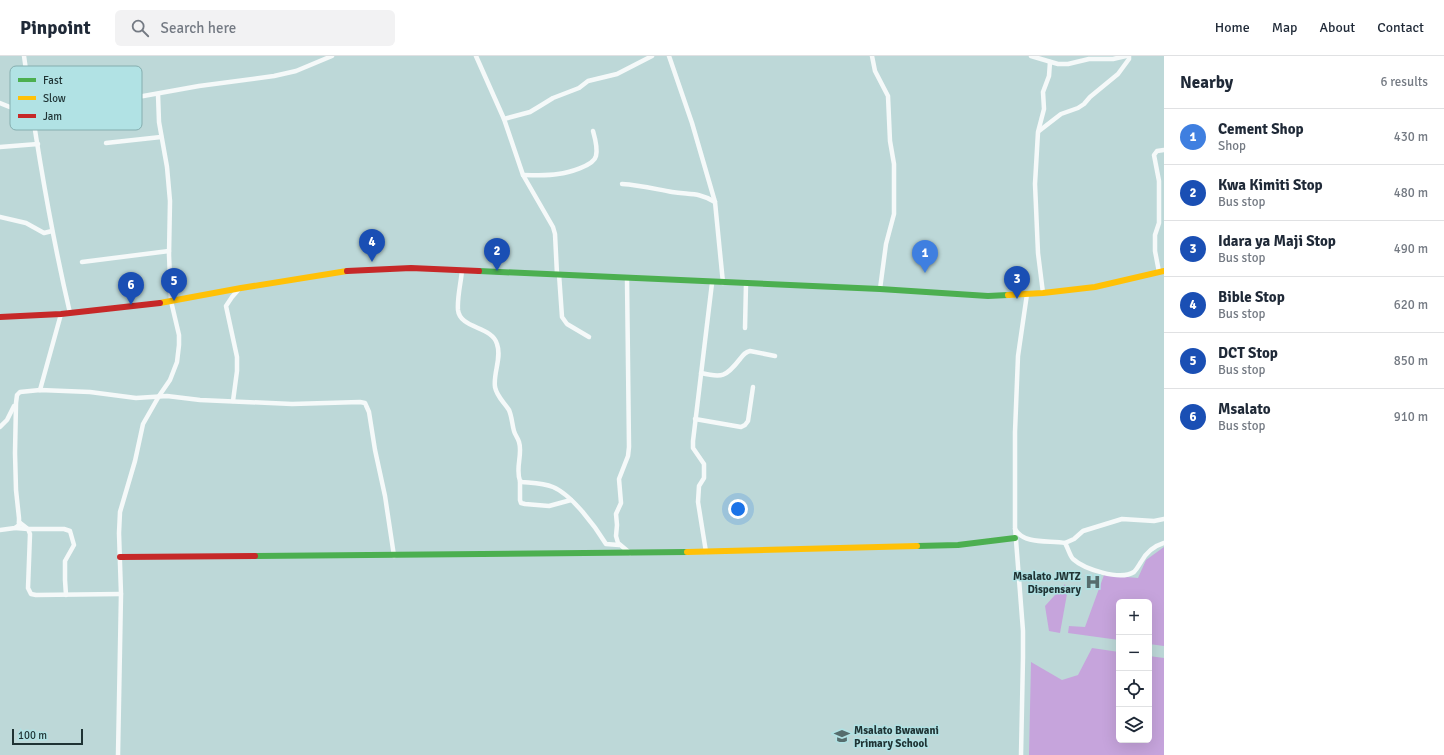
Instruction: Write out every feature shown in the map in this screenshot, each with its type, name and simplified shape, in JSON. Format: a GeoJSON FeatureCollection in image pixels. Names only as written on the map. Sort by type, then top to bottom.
{"type":"FeatureCollection","features":[{"type":"Feature","properties":{"kind":"main road"},"geometry":{"type":"LineString","coordinates":[[0,318],[61,314],[170,301],[352,270],[411,268],[462,270],[880,289],[988,296],[1043,293],[1095,287],[1161,272]]}},
{"type":"Feature","properties":{"kind":"main road"},"geometry":{"type":"LineString","coordinates":[[120,558],[632,554],[958,545],[1015,538]]}},
{"type":"Feature","properties":{"kind":"street"},"geometry":{"type":"LineString","coordinates":[[24,56],[25,66]]}},
{"type":"Feature","properties":{"kind":"street"},"geometry":{"type":"LineString","coordinates":[[142,97],[199,86],[274,76],[296,71],[332,56]]}},
{"type":"Feature","properties":{"kind":"street"},"geometry":{"type":"LineString","coordinates":[[476,56],[504,119],[523,175],[554,227],[562,317],[567,324],[589,337]]}},
{"type":"Feature","properties":{"kind":"street"},"geometry":{"type":"LineString","coordinates":[[504,119],[530,112],[553,98],[579,88],[588,81],[617,74],[652,56]]}},
{"type":"Feature","properties":{"kind":"street"},"geometry":{"type":"LineString","coordinates":[[669,56],[692,123],[715,202],[723,283]]}},
{"type":"Feature","properties":{"kind":"street"},"geometry":{"type":"LineString","coordinates":[[872,56],[875,71],[888,96],[890,141],[894,164],[895,206],[885,249],[885,262],[880,289]]}},
{"type":"Feature","properties":{"kind":"street"},"geometry":{"type":"LineString","coordinates":[[1031,56],[1058,64],[1073,64],[1089,59],[1113,60],[1128,56],[1129,59],[1118,74],[1090,97],[1084,104],[1078,108],[1061,114],[1038,132]]}},
{"type":"Feature","properties":{"kind":"street"},"geometry":{"type":"LineString","coordinates":[[1043,293],[1038,253],[1035,200],[1038,132],[1044,108],[1043,92],[1045,83],[1049,76],[1050,62]]}},
{"type":"Feature","properties":{"kind":"street"},"geometry":{"type":"LineString","coordinates":[[118,755],[121,594],[119,521],[121,505],[135,461],[144,424],[159,396],[170,380],[178,357],[179,335],[170,301],[170,195],[167,160],[161,137],[158,94]]}},
{"type":"Feature","properties":{"kind":"street"},"geometry":{"type":"LineString","coordinates":[[0,103],[10,107]]}},
{"type":"Feature","properties":{"kind":"street"},"geometry":{"type":"LineString","coordinates":[[35,130],[52,231],[70,313]]}},
{"type":"Feature","properties":{"kind":"street"},"geometry":{"type":"LineString","coordinates":[[523,175],[557,175],[570,172],[590,164],[597,155],[593,131]]}},
{"type":"Feature","properties":{"kind":"street"},"geometry":{"type":"LineString","coordinates":[[106,143],[161,137]]}},
{"type":"Feature","properties":{"kind":"street"},"geometry":{"type":"LineString","coordinates":[[0,147],[38,144]]}},
{"type":"Feature","properties":{"kind":"street"},"geometry":{"type":"LineString","coordinates":[[1161,272],[1155,251],[1155,236],[1159,223],[1159,181],[1154,155],[1157,151],[1164,150]]}},
{"type":"Feature","properties":{"kind":"street"},"geometry":{"type":"LineString","coordinates":[[622,184],[643,186],[672,192],[691,193],[709,198],[715,202]]}},
{"type":"Feature","properties":{"kind":"street"},"geometry":{"type":"LineString","coordinates":[[0,217],[26,223],[44,232],[52,231]]}},
{"type":"Feature","properties":{"kind":"street"},"geometry":{"type":"LineString","coordinates":[[82,262],[169,251]]}},
{"type":"Feature","properties":{"kind":"street"},"geometry":{"type":"LineString","coordinates":[[462,270],[458,311],[462,320],[488,332],[493,336],[498,346],[498,357],[494,376],[496,393],[509,409],[514,431],[519,440],[518,472],[521,503],[549,506],[571,500]]}},
{"type":"Feature","properties":{"kind":"street"},"geometry":{"type":"LineString","coordinates":[[627,278],[630,432],[628,456],[619,479],[621,503],[616,514],[616,539],[619,545],[632,554]]}},
{"type":"Feature","properties":{"kind":"street"},"geometry":{"type":"LineString","coordinates":[[706,552],[698,502],[699,486],[704,478],[704,464],[692,448],[712,282]]}},
{"type":"Feature","properties":{"kind":"street"},"geometry":{"type":"LineString","coordinates":[[745,328],[746,284]]}},
{"type":"Feature","properties":{"kind":"street"},"geometry":{"type":"LineString","coordinates":[[233,401],[237,357],[226,306],[240,288]]}},
{"type":"Feature","properties":{"kind":"street"},"geometry":{"type":"LineString","coordinates":[[1021,755],[1023,631],[1015,538],[1015,432],[1018,356],[1026,294]]}},
{"type":"Feature","properties":{"kind":"street"},"geometry":{"type":"LineString","coordinates":[[40,390],[61,314]]}},
{"type":"Feature","properties":{"kind":"street"},"geometry":{"type":"LineString","coordinates":[[701,373],[716,377],[721,376],[731,370],[746,352],[750,351],[775,356]]}},
{"type":"Feature","properties":{"kind":"street"},"geometry":{"type":"LineString","coordinates":[[695,419],[741,427],[745,425],[748,421],[753,387]]}},
{"type":"Feature","properties":{"kind":"street"},"geometry":{"type":"LineString","coordinates":[[0,427],[7,420],[20,392],[40,390],[90,392],[136,398],[159,396],[300,405],[320,403],[365,403],[369,412],[375,450],[385,496],[394,556]]}},
{"type":"Feature","properties":{"kind":"street"},"geometry":{"type":"LineString","coordinates":[[15,528],[19,525],[16,490],[16,403]]}},
{"type":"Feature","properties":{"kind":"street"},"geometry":{"type":"LineString","coordinates":[[520,481],[552,486],[560,490],[598,530],[606,544],[619,545]]}},
{"type":"Feature","properties":{"kind":"street"},"geometry":{"type":"LineString","coordinates":[[1015,527],[1017,533],[1024,538],[1065,543],[1074,539],[1083,531],[1122,519],[1154,521],[1164,519]]}},
{"type":"Feature","properties":{"kind":"street"},"geometry":{"type":"LineString","coordinates":[[19,522],[28,530],[30,538],[28,588],[30,592],[36,595],[121,594]]}},
{"type":"Feature","properties":{"kind":"street"},"geometry":{"type":"LineString","coordinates":[[0,530],[15,528],[28,530],[64,529],[70,531],[74,545],[65,561],[66,595]]}},
{"type":"Feature","properties":{"kind":"street"},"geometry":{"type":"LineString","coordinates":[[1065,543],[1072,558],[1080,565],[1114,576],[1130,574],[1136,571],[1143,559],[1154,546],[1164,543]]}},
{"type":"Feature","properties":{"kind":"shaded area"},"geometry":{"type":"Polygon","coordinates":[[[1164,547],[1164,646],[1152,644],[1152,599],[1116,599],[1116,640],[1068,633],[1069,626],[1085,627],[1104,575],[1138,578],[1146,560],[1164,547]]]}},
{"type":"Feature","properties":{"kind":"shaded area"},"geometry":{"type":"Polygon","coordinates":[[[1065,584],[1067,594],[1060,633],[1049,631],[1045,606],[1065,584]]]}},
{"type":"Feature","properties":{"kind":"shaded area"},"geometry":{"type":"Polygon","coordinates":[[[1092,648],[1116,652],[1116,743],[1152,743],[1152,656],[1164,658],[1164,755],[1029,755],[1031,662],[1062,680],[1078,675],[1092,648]]]}},
{"type":"Feature","properties":{"kind":"traffic: fast"},"geometry":{"type":"LineString","coordinates":[[479,271],[880,289],[988,296],[1008,295]]}},
{"type":"Feature","properties":{"kind":"traffic: fast"},"geometry":{"type":"LineString","coordinates":[[917,546],[958,545],[1015,538]]}},
{"type":"Feature","properties":{"kind":"traffic: fast"},"geometry":{"type":"LineString","coordinates":[[255,556],[687,552]]}},
{"type":"Feature","properties":{"kind":"traffic: slow"},"geometry":{"type":"LineString","coordinates":[[160,303],[347,271]]}},
{"type":"Feature","properties":{"kind":"traffic: slow"},"geometry":{"type":"LineString","coordinates":[[1008,295],[1043,293],[1095,287],[1164,271]]}},
{"type":"Feature","properties":{"kind":"traffic: slow"},"geometry":{"type":"LineString","coordinates":[[687,552],[917,546]]}},
{"type":"Feature","properties":{"kind":"traffic: jam"},"geometry":{"type":"LineString","coordinates":[[347,271],[411,268],[479,271]]}},
{"type":"Feature","properties":{"kind":"traffic: jam"},"geometry":{"type":"LineString","coordinates":[[0,317],[61,314],[160,303]]}},
{"type":"Feature","properties":{"kind":"traffic: jam"},"geometry":{"type":"LineString","coordinates":[[120,557],[255,556]]}},
{"type":"Feature","properties":{"kind":"place","name":"Bible Stop"},"geometry":{"type":"Point","coordinates":[372,262]}},
{"type":"Feature","properties":{"kind":"place","name":"Kwa Kimiti Stop"},"geometry":{"type":"Point","coordinates":[497,271]}},
{"type":"Feature","properties":{"kind":"place","name":"Cement Shop"},"geometry":{"type":"Point","coordinates":[925,273]}},
{"type":"Feature","properties":{"kind":"place","name":"Idara ya Maji Stop"},"geometry":{"type":"Point","coordinates":[1017,299]}},
{"type":"Feature","properties":{"kind":"place","name":"DCT Stop"},"geometry":{"type":"Point","coordinates":[174,301]}},
{"type":"Feature","properties":{"kind":"place","name":"Msalato"},"geometry":{"type":"Point","coordinates":[131,305]}},
{"type":"Feature","properties":{"kind":"place","name":"Msalato JWTZ Dispensary"},"geometry":{"type":"Point","coordinates":[1093,582]}},
{"type":"Feature","properties":{"kind":"place","name":"Msalato Bwawani Primary School"},"geometry":{"type":"Point","coordinates":[842,736]}}]}
